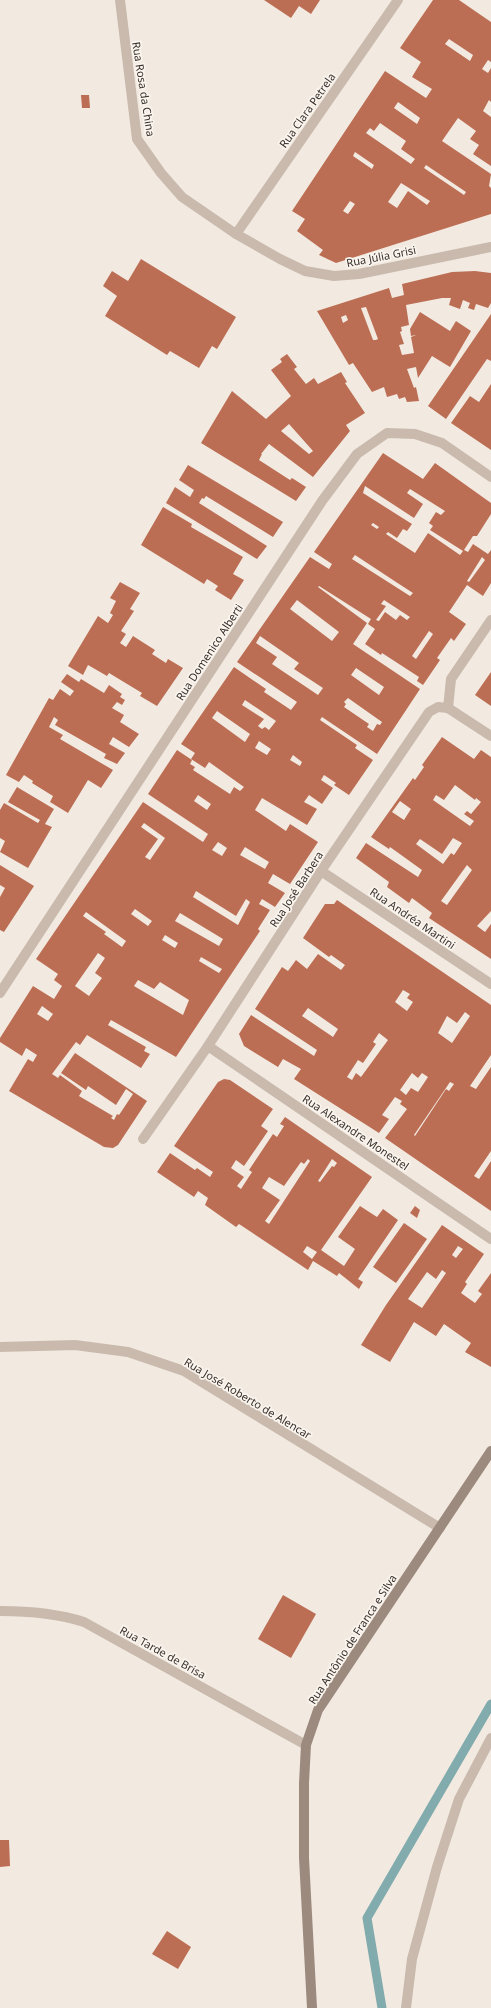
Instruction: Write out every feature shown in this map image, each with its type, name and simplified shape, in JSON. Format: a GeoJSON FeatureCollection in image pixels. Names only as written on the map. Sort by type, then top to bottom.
{"type":"FeatureCollection","features":[{"type":"Feature","properties":{"kind":"main road","name":"Rua Antônio de Franca e Silva"},"geometry":{"type":"LineString","coordinates":[[312,2008],[304,1858],[306,1745],[318,1710],[491,1452]]}},
{"type":"Feature","properties":{"kind":"street","name":"Rua Rosa da China"},"geometry":{"type":"LineString","coordinates":[[120,0],[137,139],[161,173],[182,197],[236,234]]}},
{"type":"Feature","properties":{"kind":"street","name":"Rua Clara Petrela"},"geometry":{"type":"LineString","coordinates":[[236,234],[398,0]]}},
{"type":"Feature","properties":{"kind":"street","name":"Rua Júlia Grisi"},"geometry":{"type":"LineString","coordinates":[[236,234],[280,259],[305,271],[334,276],[359,274],[491,247]]}},
{"type":"Feature","properties":{"kind":"street","name":"Rua Domenico Alberti"},"geometry":{"type":"LineString","coordinates":[[0,993],[322,501],[357,454],[386,433],[416,434],[442,444],[491,476]]}},
{"type":"Feature","properties":{"kind":"street"},"geometry":{"type":"LineString","coordinates":[[491,620],[451,679],[448,708],[491,736]]}},
{"type":"Feature","properties":{"kind":"street","name":"Rua José Barbera"},"geometry":{"type":"LineString","coordinates":[[143,1138],[208,1046],[321,871],[429,712],[438,707],[448,708]]}},
{"type":"Feature","properties":{"kind":"street","name":"Rua Andréa Martini"},"geometry":{"type":"LineString","coordinates":[[321,871],[491,984]]}},
{"type":"Feature","properties":{"kind":"street","name":"Rua Alexandre Monestel"},"geometry":{"type":"LineString","coordinates":[[208,1046],[491,1239]]}},
{"type":"Feature","properties":{"kind":"street","name":"Rua José Roberto de Alencar"},"geometry":{"type":"LineString","coordinates":[[0,1347],[75,1345],[128,1352],[184,1371],[440,1528]]}},
{"type":"Feature","properties":{"kind":"street","name":"Rua Tarde de Brisa"},"geometry":{"type":"LineString","coordinates":[[0,1611],[26,1611],[62,1615],[84,1622],[306,1745]]}},
{"type":"Feature","properties":{"kind":"street"},"geometry":{"type":"LineString","coordinates":[[406,2008],[412,1959],[437,1867],[459,1799],[491,1738]]}},
{"type":"Feature","properties":{"kind":"building"},"geometry":{"type":"Polygon","coordinates":[[[264,0],[320,0],[311,14],[299,6],[291,18],[264,0]]]}},
{"type":"Feature","properties":{"kind":"building"},"geometry":{"type":"Polygon","coordinates":[[[433,0],[459,0],[491,22],[491,62],[488,60],[482,69],[488,73],[491,68],[491,102],[489,100],[483,111],[491,117],[491,166],[473,154],[479,145],[470,139],[476,131],[458,118],[442,141],[491,174],[489,186],[491,188],[491,214],[336,263],[319,255],[323,250],[297,231],[305,219],[292,211],[385,71],[426,98],[432,89],[412,77],[421,62],[400,48],[433,0]],[[449,39],[445,44],[470,61],[473,55],[449,39]],[[398,102],[394,108],[417,124],[420,118],[398,102]],[[380,123],[374,131],[370,128],[366,133],[411,164],[415,159],[401,149],[406,141],[380,123]],[[355,152],[353,156],[372,169],[374,165],[355,152]],[[426,165],[424,168],[464,195],[466,192],[426,165]],[[401,183],[388,202],[397,208],[408,191],[427,205],[430,201],[401,183]],[[350,201],[343,211],[348,214],[355,204],[350,201]]]}},
{"type":"Feature","properties":{"kind":"building"},"geometry":{"type":"Polygon","coordinates":[[[81,95],[89,95],[90,108],[82,108],[81,95]]]}},
{"type":"Feature","properties":{"kind":"building"},"geometry":{"type":"Polygon","coordinates":[[[141,259],[236,317],[217,349],[212,346],[199,368],[170,351],[167,355],[105,316],[117,296],[103,286],[112,271],[128,281],[141,259]]]}},
{"type":"Feature","properties":{"kind":"building"},"geometry":{"type":"Polygon","coordinates":[[[475,271],[491,273],[491,303],[488,308],[476,304],[474,310],[468,308],[470,303],[463,300],[460,309],[449,305],[451,298],[442,298],[406,305],[409,325],[401,327],[402,331],[400,332],[404,344],[399,345],[402,355],[414,353],[411,337],[416,335],[411,336],[410,329],[420,312],[450,331],[456,321],[471,331],[450,367],[432,356],[418,378],[416,367],[407,369],[414,388],[416,387],[419,401],[407,402],[405,397],[399,399],[397,394],[387,397],[384,387],[372,392],[353,363],[349,365],[317,311],[389,288],[392,298],[404,295],[402,284],[452,272],[475,271]],[[366,307],[361,308],[373,340],[376,340],[378,339],[366,307]],[[346,315],[341,317],[343,323],[348,320],[346,315]]]}},
{"type":"Feature","properties":{"kind":"building"},"geometry":{"type":"Polygon","coordinates":[[[491,314],[491,361],[487,359],[446,419],[428,406],[491,314]]]}},
{"type":"Feature","properties":{"kind":"building"},"geometry":{"type":"Polygon","coordinates":[[[287,354],[297,367],[294,369],[306,384],[314,378],[318,384],[341,372],[347,382],[345,383],[365,413],[346,425],[350,431],[313,477],[269,444],[261,454],[259,460],[290,480],[292,478],[306,487],[296,501],[201,443],[232,391],[266,419],[291,396],[271,370],[282,362],[280,359],[287,354]],[[289,424],[281,431],[309,454],[313,451],[289,424]]]}},
{"type":"Feature","properties":{"kind":"building"},"geometry":{"type":"Polygon","coordinates":[[[491,384],[491,450],[451,423],[470,396],[479,402],[491,384]]]}},
{"type":"Feature","properties":{"kind":"building"},"geometry":{"type":"Polygon","coordinates":[[[383,453],[423,479],[435,463],[491,503],[491,514],[477,536],[473,536],[464,550],[468,552],[473,544],[488,554],[491,550],[491,583],[483,596],[467,585],[449,612],[466,624],[454,641],[451,638],[437,658],[440,660],[423,685],[417,681],[419,677],[365,644],[375,629],[368,624],[371,619],[319,586],[318,587],[367,623],[353,644],[420,689],[377,754],[322,717],[320,720],[357,745],[355,748],[373,760],[349,795],[334,785],[336,783],[324,775],[321,780],[333,788],[322,804],[309,795],[304,802],[317,809],[307,825],[262,798],[255,810],[286,831],[290,824],[318,842],[290,884],[273,874],[268,883],[285,893],[275,907],[262,899],[259,904],[270,910],[258,929],[260,931],[176,1057],[111,1020],[108,1025],[146,1047],[144,1051],[150,1054],[141,1068],[87,1035],[80,1045],[76,1042],[52,1074],[58,1078],[60,1075],[82,1091],[79,1096],[113,1116],[111,1118],[114,1120],[133,1094],[126,1089],[116,1105],[88,1086],[86,1090],[61,1073],[75,1053],[147,1101],[118,1145],[113,1148],[104,1147],[9,1091],[28,1059],[33,1062],[37,1055],[26,1048],[22,1056],[0,1042],[0,1038],[33,986],[54,999],[62,986],[54,980],[58,974],[36,959],[143,802],[203,842],[208,834],[148,794],[177,750],[192,760],[190,764],[195,767],[193,770],[230,794],[234,787],[240,791],[244,787],[209,762],[205,768],[191,759],[195,753],[181,744],[234,667],[266,689],[264,692],[291,710],[297,702],[237,662],[310,557],[329,569],[332,564],[314,552],[383,453]],[[365,486],[363,493],[412,524],[407,531],[403,529],[397,538],[388,532],[386,534],[415,553],[428,533],[460,555],[463,551],[430,530],[433,526],[429,523],[436,512],[441,515],[445,511],[410,489],[407,493],[423,504],[414,518],[365,486]],[[373,523],[371,525],[377,529],[379,527],[373,523]],[[355,555],[352,559],[410,596],[413,593],[355,555]],[[482,557],[467,581],[469,582],[485,560],[482,557]],[[297,600],[290,609],[332,641],[339,632],[297,600]],[[384,600],[381,604],[386,606],[376,620],[379,621],[385,612],[396,620],[400,615],[407,620],[410,617],[384,600]],[[429,631],[412,656],[416,659],[433,634],[429,631]],[[260,636],[256,643],[277,657],[272,664],[318,695],[323,688],[294,669],[299,663],[260,636]],[[356,668],[351,675],[379,695],[384,687],[356,668]],[[348,698],[344,702],[346,704],[344,707],[369,724],[367,727],[373,731],[377,724],[380,725],[382,722],[348,698]],[[245,700],[242,705],[264,719],[258,726],[262,729],[265,727],[269,730],[276,721],[245,700]],[[217,711],[212,718],[245,742],[250,734],[217,711]],[[259,741],[255,748],[267,755],[271,749],[259,741]],[[293,755],[290,760],[300,766],[302,762],[293,755]],[[198,795],[194,801],[207,810],[211,804],[198,795]],[[144,823],[141,827],[158,839],[145,857],[150,860],[165,838],[144,823]],[[218,842],[212,850],[222,856],[227,848],[218,842]],[[245,847],[240,855],[265,869],[269,862],[245,847]],[[196,891],[193,897],[238,925],[250,902],[246,899],[236,916],[196,891]],[[135,909],[131,914],[148,926],[152,921],[135,909]],[[86,912],[83,916],[106,932],[104,934],[122,947],[126,941],[86,912]],[[180,913],[175,921],[219,946],[223,939],[180,913]],[[165,935],[162,940],[175,948],[178,943],[165,935]],[[98,953],[75,986],[89,996],[102,978],[95,973],[105,958],[98,953]],[[201,957],[199,961],[219,973],[222,969],[201,957]],[[138,980],[134,986],[183,1015],[189,1000],[160,982],[154,989],[138,980]],[[42,1006],[37,1014],[48,1021],[53,1014],[42,1006]]]}},
{"type":"Feature","properties":{"kind":"building"},"geometry":{"type":"Polygon","coordinates":[[[188,465],[283,522],[273,537],[206,496],[204,499],[202,498],[199,503],[267,546],[257,559],[166,503],[175,487],[190,497],[194,490],[179,480],[188,465]]]}},
{"type":"Feature","properties":{"kind":"building"},"geometry":{"type":"Polygon","coordinates":[[[163,507],[192,524],[191,527],[243,557],[233,574],[244,580],[231,600],[215,590],[218,586],[207,579],[204,584],[141,545],[163,507]]]}},
{"type":"Feature","properties":{"kind":"building"},"geometry":{"type":"Polygon","coordinates":[[[120,582],[140,593],[130,609],[134,611],[121,631],[126,634],[120,643],[126,647],[133,636],[155,650],[152,654],[166,663],[168,659],[183,668],[157,706],[140,696],[142,693],[109,673],[107,676],[88,665],[83,675],[68,666],[98,616],[108,623],[113,615],[110,613],[116,601],[110,598],[120,582]]]}},
{"type":"Feature","properties":{"kind":"building"},"geometry":{"type":"Polygon","coordinates":[[[491,672],[491,706],[475,695],[491,672]]]}},
{"type":"Feature","properties":{"kind":"building"},"geometry":{"type":"Polygon","coordinates":[[[67,674],[79,682],[81,679],[104,693],[109,685],[122,694],[120,697],[125,700],[122,705],[117,702],[112,708],[124,715],[120,722],[139,734],[129,747],[113,737],[109,744],[125,753],[117,764],[104,758],[106,754],[55,725],[58,720],[54,717],[49,727],[63,735],[60,739],[113,770],[101,788],[88,780],[68,813],[50,802],[53,796],[32,783],[33,781],[24,775],[19,782],[6,775],[49,698],[53,700],[60,689],[70,696],[74,691],[61,682],[67,674]]]}},
{"type":"Feature","properties":{"kind":"building"},"geometry":{"type":"Polygon","coordinates":[[[442,737],[474,759],[481,750],[491,757],[491,911],[477,926],[485,932],[491,924],[491,959],[429,918],[432,913],[412,898],[409,903],[387,887],[389,882],[356,858],[366,843],[418,877],[422,870],[390,847],[389,849],[371,837],[413,778],[415,780],[424,767],[422,765],[442,737]],[[455,785],[444,800],[436,795],[433,800],[470,826],[474,821],[464,814],[467,811],[471,814],[481,802],[476,798],[475,800],[455,785]],[[400,801],[392,812],[404,820],[411,809],[400,801]],[[453,838],[442,854],[420,839],[416,844],[443,864],[451,853],[454,855],[462,843],[453,838]],[[467,865],[441,901],[447,905],[472,870],[467,865]]]}},
{"type":"Feature","properties":{"kind":"building"},"geometry":{"type":"Polygon","coordinates":[[[17,787],[54,809],[45,824],[52,827],[28,868],[0,852],[5,841],[0,838],[0,810],[4,803],[38,823],[40,820],[8,802],[17,787]]]}},
{"type":"Feature","properties":{"kind":"building"},"geometry":{"type":"Polygon","coordinates":[[[0,865],[34,886],[4,932],[0,930],[0,897],[5,888],[0,885],[0,865]]]}},
{"type":"Feature","properties":{"kind":"building"},"geometry":{"type":"Polygon","coordinates":[[[337,900],[491,1005],[491,1055],[470,1086],[476,1089],[491,1067],[491,1151],[474,1176],[479,1179],[491,1161],[491,1211],[385,1138],[407,1109],[400,1104],[402,1101],[395,1097],[382,1115],[389,1119],[379,1133],[294,1079],[301,1069],[283,1059],[278,1067],[244,1046],[239,1034],[251,1015],[314,1056],[317,1050],[255,1009],[282,967],[288,971],[296,960],[307,969],[318,954],[341,970],[345,965],[331,955],[329,957],[303,938],[325,904],[334,904],[337,900]],[[403,990],[395,1002],[407,1011],[413,1002],[407,998],[410,994],[403,990]],[[308,1008],[302,1016],[333,1037],[338,1029],[308,1008]],[[465,1012],[457,1023],[447,1016],[438,1033],[452,1043],[470,1016],[465,1012]],[[379,1033],[373,1042],[376,1044],[363,1063],[358,1060],[347,1077],[352,1080],[356,1073],[361,1077],[388,1040],[379,1033]],[[412,1073],[400,1090],[406,1095],[411,1088],[418,1092],[428,1077],[422,1073],[418,1078],[412,1073]],[[450,1082],[414,1135],[415,1136],[446,1089],[449,1091],[454,1084],[450,1082]]]}},
{"type":"Feature","properties":{"kind":"building"},"geometry":{"type":"Polygon","coordinates":[[[224,1079],[230,1080],[273,1109],[261,1126],[268,1131],[244,1166],[236,1160],[231,1168],[244,1177],[237,1186],[241,1189],[252,1172],[249,1170],[273,1134],[277,1137],[284,1126],[280,1124],[285,1117],[372,1177],[321,1250],[344,1266],[355,1249],[338,1237],[360,1206],[377,1217],[383,1209],[398,1220],[358,1279],[363,1282],[359,1289],[339,1273],[337,1276],[313,1261],[308,1270],[239,1224],[236,1227],[205,1205],[208,1198],[198,1191],[194,1197],[157,1172],[170,1153],[195,1170],[197,1168],[210,1177],[213,1172],[174,1146],[218,1082],[224,1079]],[[308,1159],[304,1164],[301,1162],[284,1186],[269,1177],[262,1188],[280,1200],[265,1221],[269,1224],[310,1161],[308,1159]],[[332,1159],[318,1181],[320,1182],[332,1166],[334,1167],[337,1163],[332,1159]],[[307,1246],[303,1252],[312,1259],[317,1252],[307,1246]]]}},
{"type":"Feature","properties":{"kind":"building"},"geometry":{"type":"Polygon","coordinates":[[[415,1206],[420,1210],[417,1218],[410,1213],[415,1206]]]}},
{"type":"Feature","properties":{"kind":"building"},"geometry":{"type":"Polygon","coordinates":[[[404,1223],[427,1239],[396,1283],[373,1267],[404,1223]]]}},
{"type":"Feature","properties":{"kind":"building"},"geometry":{"type":"Polygon","coordinates":[[[442,1225],[484,1254],[465,1282],[467,1284],[461,1293],[475,1303],[482,1294],[478,1291],[491,1273],[491,1367],[465,1352],[471,1343],[444,1324],[436,1336],[414,1322],[390,1362],[361,1345],[386,1305],[442,1225]],[[458,1246],[452,1255],[456,1258],[463,1249],[458,1246]],[[442,1270],[436,1279],[427,1272],[408,1299],[422,1308],[446,1273],[442,1270]]]}},
{"type":"Feature","properties":{"kind":"building"},"geometry":{"type":"Polygon","coordinates":[[[283,1595],[316,1614],[291,1658],[258,1639],[283,1595]]]}},
{"type":"Feature","properties":{"kind":"building"},"geometry":{"type":"Polygon","coordinates":[[[0,1840],[9,1840],[10,1866],[0,1867],[0,1840]]]}},
{"type":"Feature","properties":{"kind":"building"},"geometry":{"type":"Polygon","coordinates":[[[167,1931],[191,1947],[178,1969],[152,1954],[167,1931]]]}},
{"type":"Feature","properties":{"kind":"waterway"},"geometry":{"type":"LineString","coordinates":[[382,2008],[367,1918],[491,1704]]}}]}
